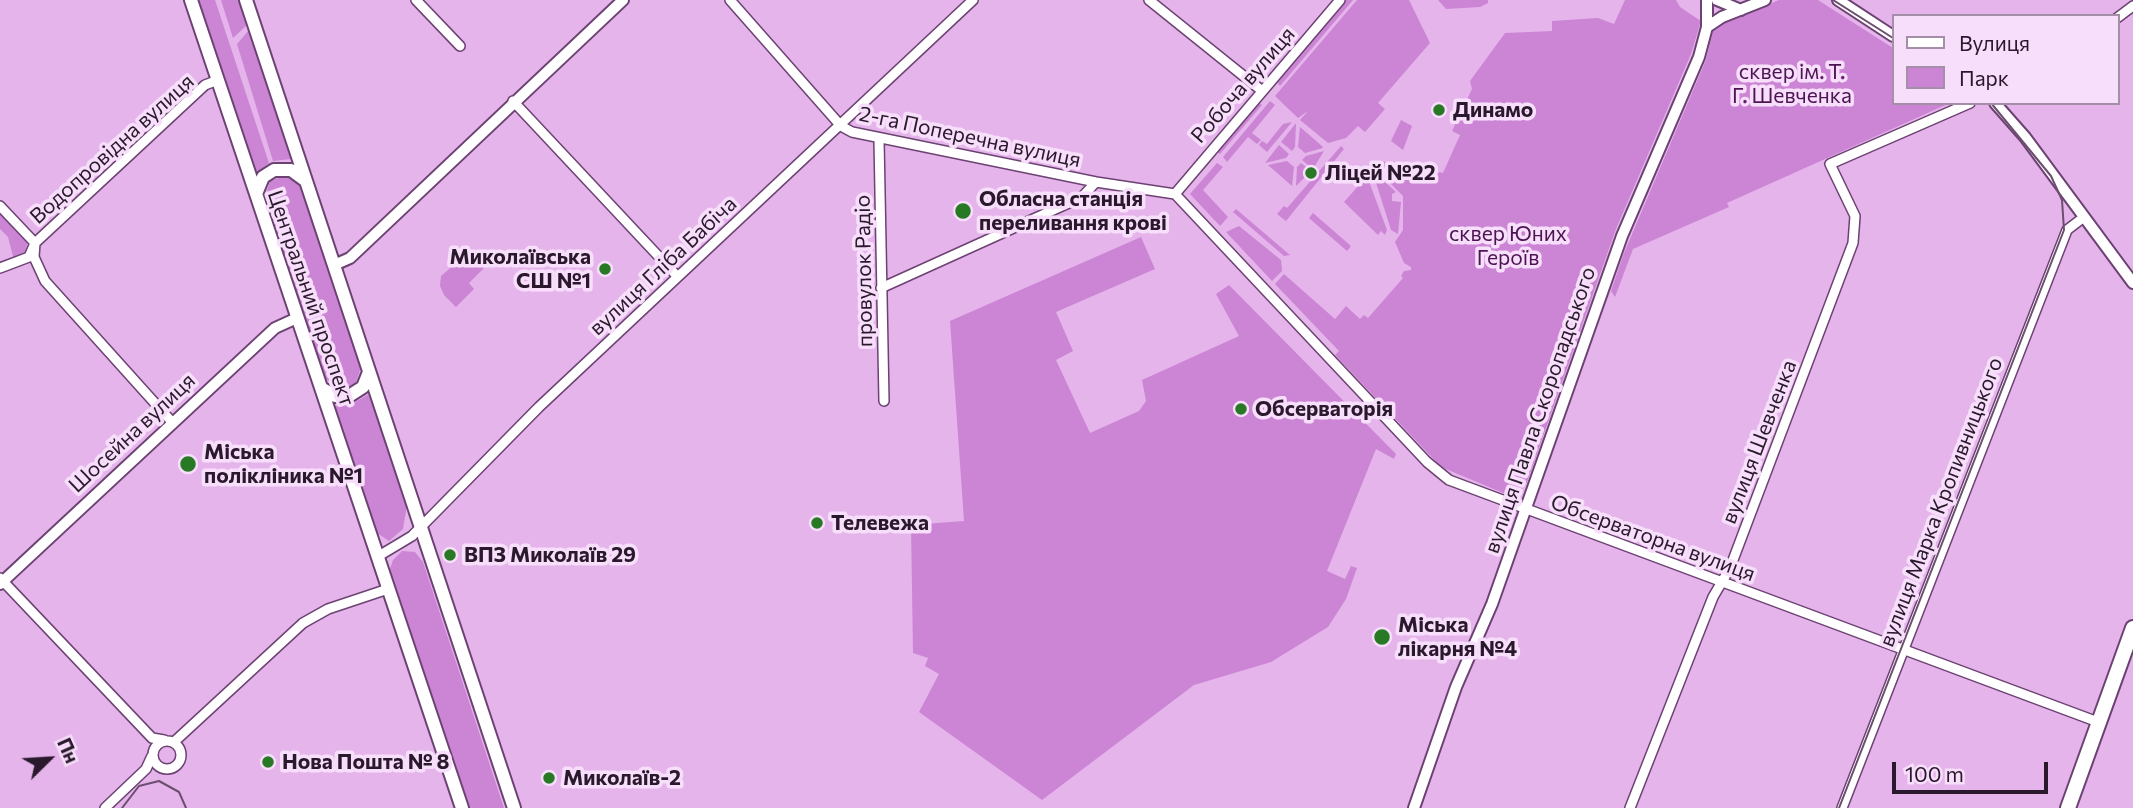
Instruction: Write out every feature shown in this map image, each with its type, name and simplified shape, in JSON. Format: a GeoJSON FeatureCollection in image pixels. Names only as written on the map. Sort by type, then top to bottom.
{"type":"FeatureCollection","features":[{"type":"Feature","properties":{"kind":"highway"},"geometry":{"type":"LineString","coordinates":[[2068,808],[2133,628]]}},
{"type":"Feature","properties":{"kind":"main road","name":"Центральний проспект"},"geometry":{"type":"LineString","coordinates":[[191,0],[462,808]]}},
{"type":"Feature","properties":{"kind":"main road","name":"Центральний проспект"},"geometry":{"type":"LineString","coordinates":[[246,0],[514,808]]}},
{"type":"Feature","properties":{"kind":"main road"},"geometry":{"type":"LineString","coordinates":[[256,194],[259,182],[274,170],[291,170],[306,181]]}},
{"type":"Feature","properties":{"kind":"main road"},"geometry":{"type":"LineString","coordinates":[[321,388],[334,396],[349,396],[363,387],[369,372]]}},
{"type":"Feature","properties":{"kind":"street"},"geometry":{"type":"LineString","coordinates":[[416,0],[460,46]]}},
{"type":"Feature","properties":{"kind":"street"},"geometry":{"type":"LineString","coordinates":[[334,265],[350,258],[513,101],[623,0]]}},
{"type":"Feature","properties":{"kind":"street","name":"2-га Поперечна вулиця"},"geometry":{"type":"LineString","coordinates":[[730,0],[841,126],[879,139],[1096,182],[1175,194]]}},
{"type":"Feature","properties":{"kind":"street","name":"вулиця Гліба Бабіча"},"geometry":{"type":"LineString","coordinates":[[377,557],[398,547],[421,526],[677,276],[841,126],[973,0]]}},
{"type":"Feature","properties":{"kind":"street","name":"Робоча вулиця"},"geometry":{"type":"LineString","coordinates":[[1175,194],[1340,0]]}},
{"type":"Feature","properties":{"kind":"street","name":"вулиця Павла Скоропадського"},"geometry":{"type":"LineString","coordinates":[[1415,808],[1457,687],[1492,604],[1622,236],[1699,57],[1707,27],[1707,0]]}},
{"type":"Feature","properties":{"kind":"street"},"geometry":{"type":"LineString","coordinates":[[1717,0],[1741,10]]}},
{"type":"Feature","properties":{"kind":"street"},"geometry":{"type":"LineString","coordinates":[[1707,27],[1722,17],[1765,0]]}},
{"type":"Feature","properties":{"kind":"street"},"geometry":{"type":"LineString","coordinates":[[1838,0],[1892,35]]}},
{"type":"Feature","properties":{"kind":"street"},"geometry":{"type":"LineString","coordinates":[[1153,1],[1261,90]]}},
{"type":"Feature","properties":{"kind":"street","name":"Водопровідна вулиця"},"geometry":{"type":"LineString","coordinates":[[0,268],[29,257],[35,243],[205,85],[218,80]]}},
{"type":"Feature","properties":{"kind":"street"},"geometry":{"type":"LineString","coordinates":[[513,101],[677,276]]}},
{"type":"Feature","properties":{"kind":"street","name":"вулиця Шевченка"},"geometry":{"type":"LineString","coordinates":[[1630,808],[1713,597],[1723,583],[1853,243],[1855,216],[1830,164],[1965,105]]}},
{"type":"Feature","properties":{"kind":"street"},"geometry":{"type":"LineString","coordinates":[[1997,105],[2025,136],[2133,283]]}},
{"type":"Feature","properties":{"kind":"street","name":"провулок Радіо"},"geometry":{"type":"LineString","coordinates":[[879,139],[884,401]]}},
{"type":"Feature","properties":{"kind":"street"},"geometry":{"type":"LineString","coordinates":[[881,288],[1082,197],[1096,182]]}},
{"type":"Feature","properties":{"kind":"street","name":"Обсерваторна вулиця"},"geometry":{"type":"LineString","coordinates":[[1175,194],[1426,462],[1449,480],[2098,722]]}},
{"type":"Feature","properties":{"kind":"street"},"geometry":{"type":"LineString","coordinates":[[0,206],[35,243],[34,257],[45,281],[171,421]]}},
{"type":"Feature","properties":{"kind":"street","name":"вулиця Марка Кропивницького"},"geometry":{"type":"LineString","coordinates":[[1842,808],[2067,230],[2084,217]]}},
{"type":"Feature","properties":{"kind":"street","name":"Шосейна вулиця"},"geometry":{"type":"LineString","coordinates":[[1,581],[171,421],[275,328],[297,318]]}},
{"type":"Feature","properties":{"kind":"street"},"geometry":{"type":"LineString","coordinates":[[1,581],[152,738],[169,741],[180,750],[180,761],[173,768],[146,769]]}},
{"type":"Feature","properties":{"kind":"street"},"geometry":{"type":"LineString","coordinates":[[105,808],[146,769],[153,753],[303,623],[328,608],[388,589]]}},
{"type":"Feature","properties":{"kind":"street"},"geometry":{"type":"LineString","coordinates":[[152,738],[153,753],[160,768]]}},
{"type":"Feature","properties":{"kind":"green space"},"geometry":{"type":"Polygon","coordinates":[[[199,0],[215,0],[269,163],[257,172],[199,0]]]}},
{"type":"Feature","properties":{"kind":"green space"},"geometry":{"type":"Polygon","coordinates":[[[221,0],[239,0],[247,25],[233,38],[221,0]]]}},
{"type":"Feature","properties":{"kind":"green space"},"geometry":{"type":"Polygon","coordinates":[[[1346,0],[1353,0],[1280,86],[1276,81],[1346,0]]]}},
{"type":"Feature","properties":{"kind":"green space"},"geometry":{"type":"Polygon","coordinates":[[[1357,0],[1409,0],[1430,43],[1378,103],[1385,109],[1365,132],[1358,126],[1346,138],[1328,143],[1300,120],[1308,111],[1298,118],[1275,96],[1357,0]]]}},
{"type":"Feature","properties":{"kind":"green space"},"geometry":{"type":"Polygon","coordinates":[[[1438,0],[1488,0],[1488,3],[1480,7],[1446,9],[1438,0]]]}},
{"type":"Feature","properties":{"kind":"green space","name":"сквер Юних Героїв"},"geometry":{"type":"Polygon","coordinates":[[[1625,0],[1676,0],[1680,7],[1701,21],[1691,54],[1616,229],[1527,482],[1520,492],[1508,495],[1441,467],[1335,355],[1339,351],[1275,284],[1284,274],[1335,319],[1346,306],[1360,319],[1364,315],[1368,318],[1403,278],[1401,276],[1404,271],[1411,270],[1411,267],[1404,263],[1395,242],[1403,230],[1403,196],[1374,167],[1381,160],[1414,177],[1420,165],[1423,166],[1421,172],[1436,179],[1439,172],[1443,173],[1460,135],[1452,131],[1472,89],[1470,81],[1505,33],[1552,31],[1552,21],[1598,18],[1614,24],[1625,0]]]}},
{"type":"Feature","properties":{"kind":"green space","name":"сквер ім. Т. Г. Шевченка"},"geometry":{"type":"Polygon","coordinates":[[[1779,0],[1818,0],[1892,47],[1892,105],[1946,105],[1727,203],[1729,207],[1633,249],[1615,297],[1611,291],[1624,253],[1706,60],[1714,27],[1779,0]]]}},
{"type":"Feature","properties":{"kind":"green space"},"geometry":{"type":"Polygon","coordinates":[[[249,30],[292,159],[273,161],[237,44],[249,30]]]}},
{"type":"Feature","properties":{"kind":"green space"},"geometry":{"type":"Polygon","coordinates":[[[1270,101],[1275,105],[1252,133],[1261,140],[1257,144],[1248,137],[1227,162],[1223,157],[1270,101]]]}},
{"type":"Feature","properties":{"kind":"green space"},"geometry":{"type":"Polygon","coordinates":[[[1258,102],[1262,105],[1220,154],[1216,151],[1258,102]]]}},
{"type":"Feature","properties":{"kind":"green space"},"geometry":{"type":"Polygon","coordinates":[[[1401,120],[1412,126],[1403,150],[1391,141],[1401,120]]]}},
{"type":"Feature","properties":{"kind":"green space"},"geometry":{"type":"Polygon","coordinates":[[[1292,122],[1267,152],[1259,145],[1262,141],[1267,144],[1283,124],[1292,122]]]}},
{"type":"Feature","properties":{"kind":"green space"},"geometry":{"type":"Polygon","coordinates":[[[1296,123],[1295,147],[1292,151],[1281,142],[1296,123]]]}},
{"type":"Feature","properties":{"kind":"green space"},"geometry":{"type":"Polygon","coordinates":[[[1300,127],[1323,148],[1305,153],[1298,147],[1300,127]]]}},
{"type":"Feature","properties":{"kind":"green space"},"geometry":{"type":"Polygon","coordinates":[[[1279,145],[1289,154],[1286,158],[1265,163],[1279,145]]]}},
{"type":"Feature","properties":{"kind":"green space"},"geometry":{"type":"Polygon","coordinates":[[[1341,146],[1344,149],[1286,221],[1277,214],[1284,206],[1287,208],[1341,146]]]}},
{"type":"Feature","properties":{"kind":"green space"},"geometry":{"type":"Polygon","coordinates":[[[1324,151],[1313,169],[1302,160],[1306,156],[1324,151]]]}},
{"type":"Feature","properties":{"kind":"green space"},"geometry":{"type":"Polygon","coordinates":[[[1287,161],[1294,167],[1292,186],[1268,165],[1287,161]]]}},
{"type":"Feature","properties":{"kind":"green space"},"geometry":{"type":"Polygon","coordinates":[[[1217,163],[1223,167],[1203,190],[1228,217],[1220,226],[1190,194],[1217,163]]]}},
{"type":"Feature","properties":{"kind":"green space"},"geometry":{"type":"Polygon","coordinates":[[[1301,163],[1311,171],[1296,186],[1297,167],[1301,163]]]}},
{"type":"Feature","properties":{"kind":"green space"},"geometry":{"type":"Polygon","coordinates":[[[1372,170],[1396,192],[1392,194],[1392,201],[1401,202],[1398,234],[1391,230],[1372,170]]]}},
{"type":"Feature","properties":{"kind":"green space"},"geometry":{"type":"Polygon","coordinates":[[[284,176],[298,181],[301,186],[361,368],[356,382],[347,388],[338,389],[325,378],[265,198],[270,181],[284,176]]]}},
{"type":"Feature","properties":{"kind":"green space"},"geometry":{"type":"Polygon","coordinates":[[[1367,176],[1387,230],[1385,235],[1381,231],[1378,235],[1344,202],[1367,176]]]}},
{"type":"Feature","properties":{"kind":"green space"},"geometry":{"type":"Polygon","coordinates":[[[1236,209],[1290,255],[1284,256],[1233,212],[1236,209]]]}},
{"type":"Feature","properties":{"kind":"green space"},"geometry":{"type":"Polygon","coordinates":[[[0,213],[27,242],[26,256],[14,260],[8,237],[0,229],[0,213]]]}},
{"type":"Feature","properties":{"kind":"green space"},"geometry":{"type":"Polygon","coordinates":[[[1313,213],[1351,246],[1347,251],[1309,218],[1313,213]]]}},
{"type":"Feature","properties":{"kind":"green space"},"geometry":{"type":"Polygon","coordinates":[[[1239,226],[1281,260],[1282,271],[1272,281],[1226,232],[1239,226]]]}},
{"type":"Feature","properties":{"kind":"green space"},"geometry":{"type":"Polygon","coordinates":[[[1141,237],[1155,269],[1056,312],[1073,351],[1056,360],[1090,433],[1139,411],[1146,401],[1142,380],[1239,336],[1216,294],[1229,285],[1396,454],[1394,459],[1376,449],[1327,571],[1345,579],[1351,566],[1357,568],[1346,599],[1328,627],[1271,662],[1194,685],[1042,800],[919,712],[939,674],[925,666],[928,658],[913,653],[911,525],[964,521],[950,321],[1141,237]]]}},
{"type":"Feature","properties":{"kind":"green space"},"geometry":{"type":"Polygon","coordinates":[[[469,256],[484,268],[469,283],[474,289],[456,307],[444,295],[440,286],[441,276],[463,257],[469,256]]]}},
{"type":"Feature","properties":{"kind":"green space"},"geometry":{"type":"Polygon","coordinates":[[[369,394],[407,505],[403,529],[389,541],[377,533],[335,406],[352,404],[369,394]]]}},
{"type":"Feature","properties":{"kind":"green space"},"geometry":{"type":"Polygon","coordinates":[[[402,551],[415,552],[423,562],[504,808],[469,808],[389,572],[393,560],[402,551]]]}},
{"type":"Feature","properties":{"kind":"tram line"},"geometry":{"type":"LineString","coordinates":[[1833,0],[1892,37]]}},
{"type":"Feature","properties":{"kind":"tram line"},"geometry":{"type":"LineString","coordinates":[[1839,808],[2064,230],[2062,200],[2051,176],[1993,105]]}},
{"type":"Feature","properties":{"kind":"tram line"},"geometry":{"type":"LineString","coordinates":[[122,808],[139,786],[159,781],[179,792],[186,808]]}},
{"type":"Feature","properties":{"kind":"place","name":"Динамо"},"geometry":{"type":"Point","coordinates":[1439,110]}},
{"type":"Feature","properties":{"kind":"place","name":"Ліцей №22"},"geometry":{"type":"Point","coordinates":[1311,173]}},
{"type":"Feature","properties":{"kind":"place","name":"Обласна станція переливання крові"},"geometry":{"type":"Point","coordinates":[963,211]}},
{"type":"Feature","properties":{"kind":"place","name":"Миколаївська СШ №1"},"geometry":{"type":"Point","coordinates":[605,269]}},
{"type":"Feature","properties":{"kind":"place","name":"Обсерваторія"},"geometry":{"type":"Point","coordinates":[1241,409]}},
{"type":"Feature","properties":{"kind":"place","name":"Міська полікліника №1"},"geometry":{"type":"Point","coordinates":[188,464]}},
{"type":"Feature","properties":{"kind":"place","name":"Телевежа"},"geometry":{"type":"Point","coordinates":[817,523]}},
{"type":"Feature","properties":{"kind":"place","name":"ВПЗ Миколаїв 29"},"geometry":{"type":"Point","coordinates":[450,555]}},
{"type":"Feature","properties":{"kind":"place","name":"Міська лікарня №4"},"geometry":{"type":"Point","coordinates":[1382,637]}},
{"type":"Feature","properties":{"kind":"place","name":"Нова Пошта № 8"},"geometry":{"type":"Point","coordinates":[268,762]}},
{"type":"Feature","properties":{"kind":"place","name":"Миколаїв-2"},"geometry":{"type":"Point","coordinates":[549,778]}}]}
